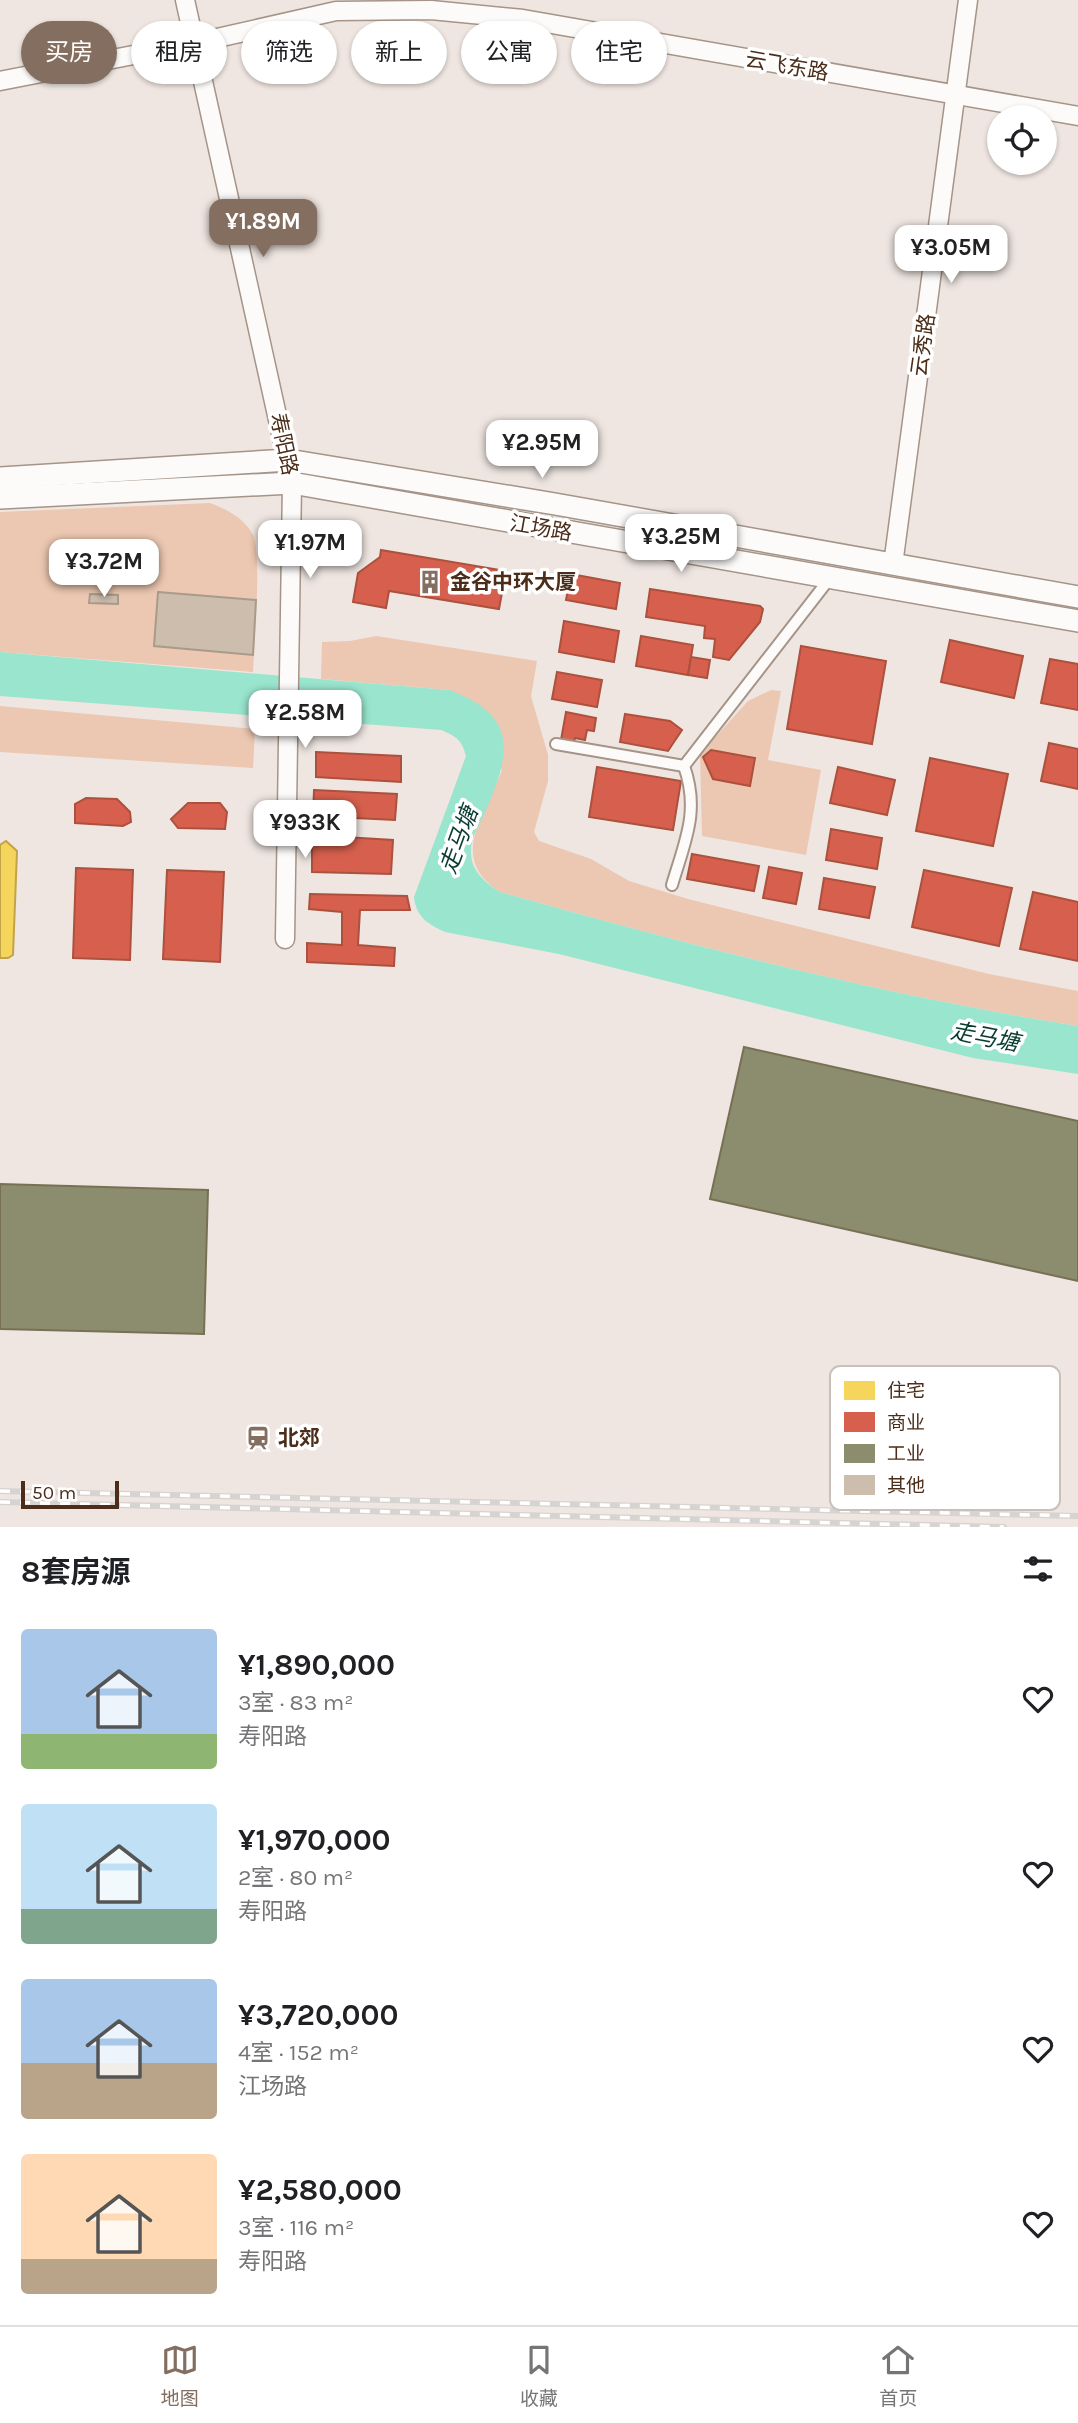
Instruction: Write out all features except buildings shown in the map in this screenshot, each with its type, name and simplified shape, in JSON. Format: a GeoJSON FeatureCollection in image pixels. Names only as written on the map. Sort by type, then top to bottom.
{"type":"FeatureCollection","features":[{"type":"Feature","properties":{"kind":"main road","name":"江场路"},"geometry":{"type":"LineString","coordinates":[[0,478],[288,460],[555,503],[1078,597]]}},
{"type":"Feature","properties":{"kind":"main road","name":"江场路"},"geometry":{"type":"LineString","coordinates":[[0,498],[292,483],[1078,621]]}},
{"type":"Feature","properties":{"kind":"street","name":"寿阳路"},"geometry":{"type":"LineString","coordinates":[[185,0],[190,21]]}},
{"type":"Feature","properties":{"kind":"street","name":"云秀路"},"geometry":{"type":"LineString","coordinates":[[893,565],[968,0]]}},
{"type":"Feature","properties":{"kind":"street","name":"云飞东路"},"geometry":{"type":"LineString","coordinates":[[227,36],[336,12],[431,10],[523,19],[1078,116]]}},
{"type":"Feature","properties":{"kind":"street","name":"云飞东路"},"geometry":{"type":"LineString","coordinates":[[0,81],[131,55]]}},
{"type":"Feature","properties":{"kind":"street","name":"寿阳路"},"geometry":{"type":"LineString","coordinates":[[204,84],[292,483],[286,720],[285,939]]}},
{"type":"Feature","properties":{"kind":"street"},"geometry":{"type":"LineString","coordinates":[[684,766],[830,578]]}},
{"type":"Feature","properties":{"kind":"street"},"geometry":{"type":"LineString","coordinates":[[556,744],[684,766]]}},
{"type":"Feature","properties":{"kind":"street"},"geometry":{"type":"LineString","coordinates":[[672,885],[690,825],[693,790],[684,766]]}},
{"type":"Feature","properties":{"kind":"shaded area"},"geometry":{"type":"Polygon","coordinates":[[[210,503],[240,519],[253,535],[256,545],[253,672],[0,652],[0,512],[210,503]]]}},
{"type":"Feature","properties":{"kind":"shaded area"},"geometry":{"type":"Polygon","coordinates":[[[376,636],[537,661],[531,696],[548,755],[548,781],[534,832],[539,841],[591,859],[629,881],[688,899],[989,974],[1078,991],[1078,1026],[932,1000],[788,968],[500,892],[484,879],[476,865],[473,851],[480,820],[502,770],[449,690],[321,679],[322,642],[376,636]]]}},
{"type":"Feature","properties":{"kind":"shaded area"},"geometry":{"type":"Polygon","coordinates":[[[771,690],[781,691],[768,760],[821,770],[806,855],[702,836],[700,754],[748,701],[771,690]]]}},
{"type":"Feature","properties":{"kind":"shaded area"},"geometry":{"type":"Polygon","coordinates":[[[0,706],[255,729],[253,768],[0,752],[0,706]]]}},
{"type":"Feature","properties":{"kind":"water","name":"走马塘"},"geometry":{"type":"Polygon","coordinates":[[[0,652],[449,690],[487,711],[497,723],[503,737],[501,770],[471,845],[471,857],[476,870],[500,892],[788,968],[932,1000],[1078,1026],[1078,1074],[973,1058],[559,954],[445,932],[424,919],[417,910],[414,897],[466,756],[463,746],[454,737],[441,730],[0,696],[0,652]]]}},
{"type":"Feature","properties":{"kind":"railway"},"geometry":{"type":"LineString","coordinates":[[0,1491],[1078,1516]]}},
{"type":"Feature","properties":{"kind":"railway"},"geometry":{"type":"LineString","coordinates":[[0,1502],[1004,1527]]}},
{"type":"Feature","properties":{"kind":"place","name":"金谷中环大厦"},"geometry":{"type":"Point","coordinates":[430,582]}},
{"type":"Feature","properties":{"kind":"place","name":"北郊"},"geometry":{"type":"Point","coordinates":[258,1438]}}]}
